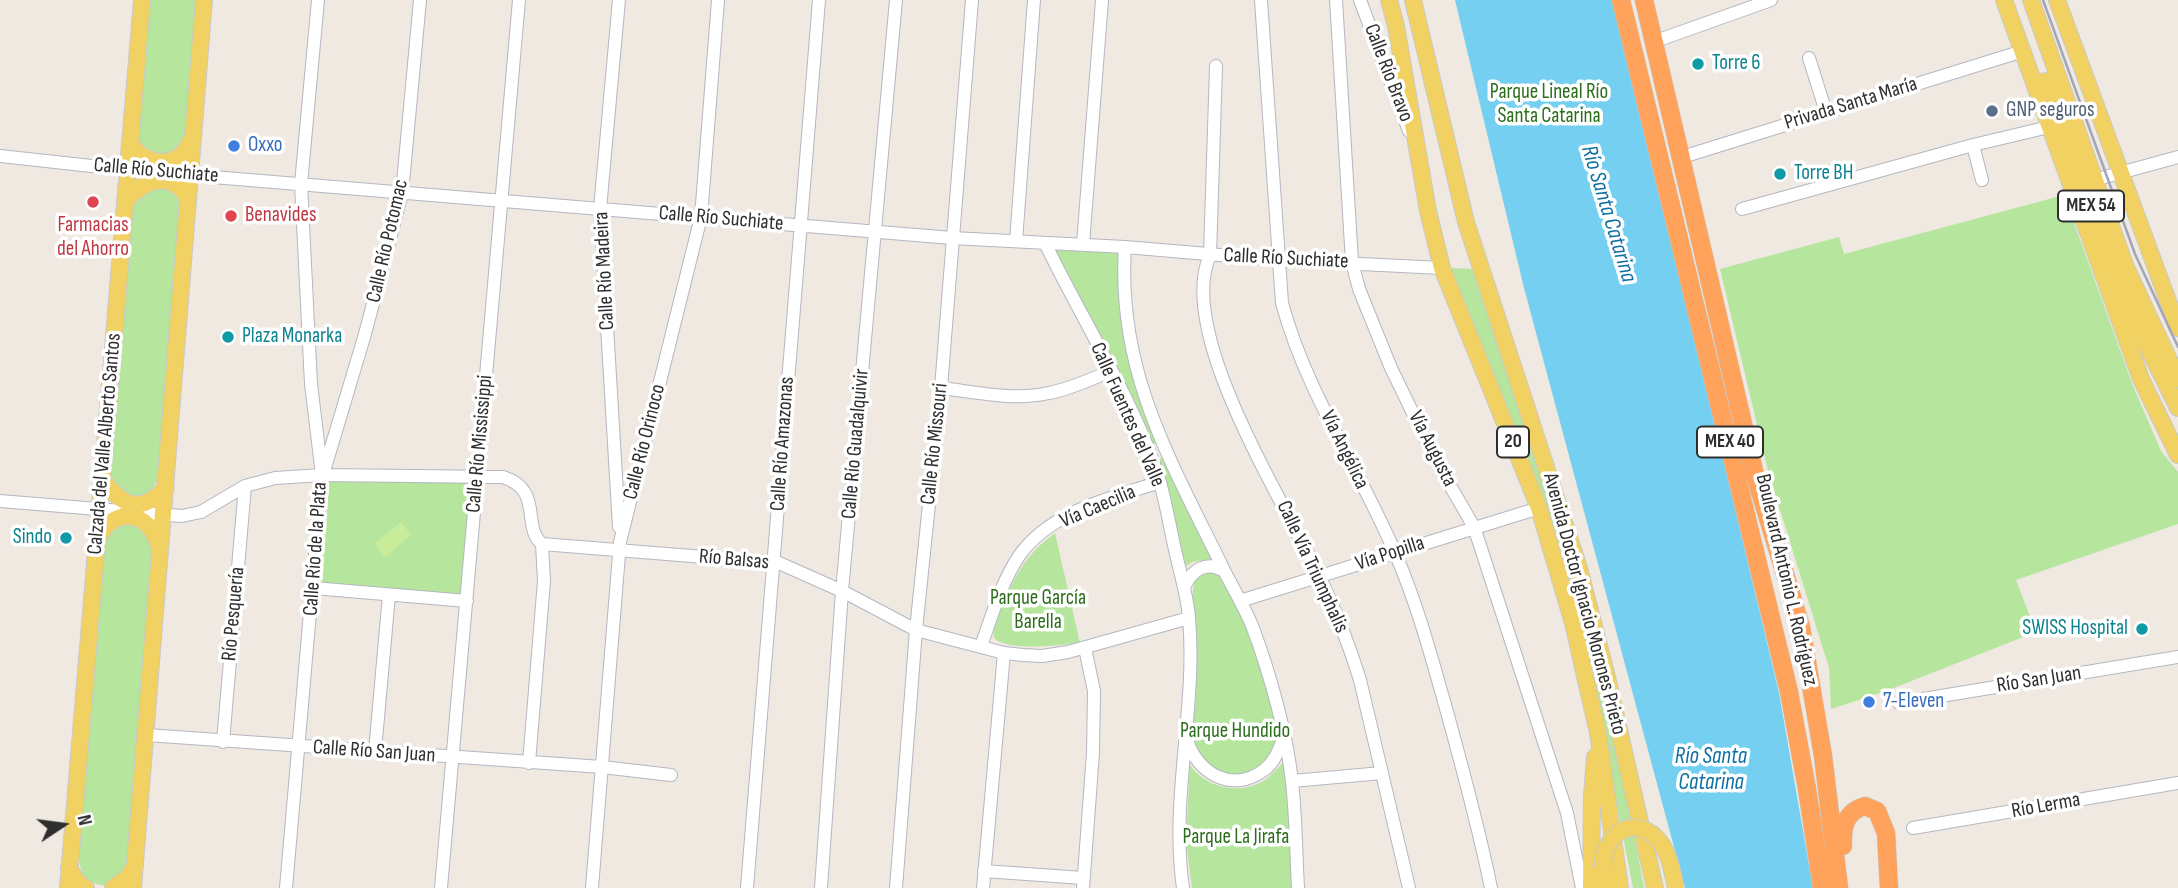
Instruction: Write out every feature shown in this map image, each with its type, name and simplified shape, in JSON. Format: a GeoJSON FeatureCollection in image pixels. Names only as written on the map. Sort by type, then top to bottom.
{"type":"FeatureCollection","features":[{"type":"Feature","properties":{"kind":"highway","name":"Boulevard Antonio L. Rodríguez"},"geometry":{"type":"LineString","coordinates":[[1621,0],[1789,692],[1822,888]]}},
{"type":"Feature","properties":{"kind":"highway","name":"Boulevard Antonio L. Rodríguez"},"geometry":{"type":"LineString","coordinates":[[1644,0],[1755,475],[1801,627],[1842,888]]}},
{"type":"Feature","properties":{"kind":"highway"},"geometry":{"type":"LineString","coordinates":[[1828,791],[1839,801],[1871,801],[1880,805],[1887,813],[1892,830],[1892,888]]}},
{"type":"Feature","properties":{"kind":"highway"},"geometry":{"type":"LineString","coordinates":[[1842,888],[1844,825],[1853,811],[1866,806],[1877,811],[1884,825],[1892,888]]}},
{"type":"Feature","properties":{"kind":"main road","name":"Calzada del Valle Alberto Santos"},"geometry":{"type":"LineString","coordinates":[[68,888],[142,0]]}},
{"type":"Feature","properties":{"kind":"main road"},"geometry":{"type":"LineString","coordinates":[[133,888],[204,0]]}},
{"type":"Feature","properties":{"kind":"main road","name":"Avenida Doctor Ignacio Morones Prieto"},"geometry":{"type":"LineString","coordinates":[[1389,0],[1396,26],[1428,211],[1443,268],[1539,508],[1573,623],[1598,733],[1610,868],[1621,888]]}},
{"type":"Feature","properties":{"kind":"main road","name":"Avenida Doctor Ignacio Morones Prieto"},"geometry":{"type":"LineString","coordinates":[[1413,0],[1466,222],[1579,568],[1655,888]]}},
{"type":"Feature","properties":{"kind":"main road"},"geometry":{"type":"LineString","coordinates":[[2004,0],[2141,379],[2178,455]]}},
{"type":"Feature","properties":{"kind":"main road","name":"MEX 54"},"geometry":{"type":"LineString","coordinates":[[2015,0],[2125,265],[2178,379]]}},
{"type":"Feature","properties":{"kind":"main road","name":"MEX 54"},"geometry":{"type":"LineString","coordinates":[[2031,0],[2134,320],[2177,409]]}},
{"type":"Feature","properties":{"kind":"main road"},"geometry":{"type":"LineString","coordinates":[[2057,0],[2178,328]]}},
{"type":"Feature","properties":{"kind":"main road"},"geometry":{"type":"LineString","coordinates":[[131,144],[141,157],[160,163],[172,161],[182,155],[192,135]]}},
{"type":"Feature","properties":{"kind":"main road"},"geometry":{"type":"LineString","coordinates":[[125,201],[136,189],[160,181],[174,182],[188,198]]}},
{"type":"Feature","properties":{"kind":"main road"},"geometry":{"type":"LineString","coordinates":[[103,480],[121,501],[131,504],[151,501],[166,487]]}},
{"type":"Feature","properties":{"kind":"main road"},"geometry":{"type":"LineString","coordinates":[[97,539],[103,528],[111,522],[120,518],[136,517],[151,526],[160,552]]}},
{"type":"Feature","properties":{"kind":"main road"},"geometry":{"type":"LineString","coordinates":[[1591,888],[1592,796],[1598,733]]}},
{"type":"Feature","properties":{"kind":"main road"},"geometry":{"type":"LineString","coordinates":[[1604,888],[1610,868],[1604,849],[1610,839],[1633,827],[1654,834],[1665,848],[1675,888]]}},
{"type":"Feature","properties":{"kind":"main road"},"geometry":{"type":"LineString","coordinates":[[113,888],[127,878],[135,866]]}},
{"type":"Feature","properties":{"kind":"main road"},"geometry":{"type":"LineString","coordinates":[[69,868],[78,883],[86,888]]}},
{"type":"Feature","properties":{"kind":"main road"},"geometry":{"type":"LineString","coordinates":[[1598,888],[1610,868]]}},
{"type":"Feature","properties":{"kind":"street","name":"Calle Río de la Plata"},"geometry":{"type":"LineString","coordinates":[[286,888],[322,475],[314,422],[301,184],[318,0]]}},
{"type":"Feature","properties":{"kind":"street","name":"Calle Río Potomac"},"geometry":{"type":"LineString","coordinates":[[322,475],[365,334],[402,193],[420,0]]}},
{"type":"Feature","properties":{"kind":"street","name":"Calle Río Mississippi"},"geometry":{"type":"LineString","coordinates":[[441,888],[519,0]]}},
{"type":"Feature","properties":{"kind":"street","name":"Calle Río Madeira"},"geometry":{"type":"LineString","coordinates":[[619,0],[600,209],[620,546]]}},
{"type":"Feature","properties":{"kind":"street","name":"Calle Río Orinoco"},"geometry":{"type":"LineString","coordinates":[[592,888],[620,546],[701,217],[718,0]]}},
{"type":"Feature","properties":{"kind":"street","name":"Calle Río Amazonas"},"geometry":{"type":"LineString","coordinates":[[747,888],[818,0]]}},
{"type":"Feature","properties":{"kind":"street","name":"Calle Río Guadalquivir"},"geometry":{"type":"LineString","coordinates":[[821,888],[842,591],[877,232],[896,0]]}},
{"type":"Feature","properties":{"kind":"street","name":"Calle Río Missouri"},"geometry":{"type":"LineString","coordinates":[[896,888],[916,630],[941,388],[972,0]]}},
{"type":"Feature","properties":{"kind":"street"},"geometry":{"type":"LineString","coordinates":[[1016,241],[1034,0]]}},
{"type":"Feature","properties":{"kind":"street"},"geometry":{"type":"LineString","coordinates":[[1083,244],[1102,0]]}},
{"type":"Feature","properties":{"kind":"street","name":"Vía Angélica"},"geometry":{"type":"LineString","coordinates":[[1261,0],[1282,303],[1300,355],[1396,553],[1413,597],[1430,649],[1491,888]]}},
{"type":"Feature","properties":{"kind":"street","name":"Vía Augusta"},"geometry":{"type":"LineString","coordinates":[[1336,0],[1352,262],[1359,289],[1391,368],[1437,463],[1474,527],[1567,813],[1582,888]]}},
{"type":"Feature","properties":{"kind":"street","name":"Calle Río Bravo"},"geometry":{"type":"LineString","coordinates":[[1360,0],[1416,147]]}},
{"type":"Feature","properties":{"kind":"street"},"geometry":{"type":"LineString","coordinates":[[1653,42],[1771,0]]}},
{"type":"Feature","properties":{"kind":"street","name":"Privada Santa María"},"geometry":{"type":"LineString","coordinates":[[1679,158],[2024,51]]}},
{"type":"Feature","properties":{"kind":"street"},"geometry":{"type":"LineString","coordinates":[[1809,58],[1826,112]]}},
{"type":"Feature","properties":{"kind":"street","name":"Calle Vía Triumphalis"},"geometry":{"type":"LineString","coordinates":[[1216,66],[1210,254],[1205,265],[1205,304],[1219,373],[1319,576],[1354,660],[1409,888]]}},
{"type":"Feature","properties":{"kind":"street"},"geometry":{"type":"LineString","coordinates":[[1742,209],[1973,145],[2049,127]]}},
{"type":"Feature","properties":{"kind":"street"},"geometry":{"type":"LineString","coordinates":[[1973,145],[1982,180]]}},
{"type":"Feature","properties":{"kind":"street","name":"Calle Río Suchiate"},"geometry":{"type":"LineString","coordinates":[[0,156],[128,170],[952,238],[1083,244],[1279,261],[1352,262],[1443,268]]}},
{"type":"Feature","properties":{"kind":"street"},"geometry":{"type":"LineString","coordinates":[[2089,181],[2178,157]]}},
{"type":"Feature","properties":{"kind":"street","name":"Calle Fuentes del Valle"},"geometry":{"type":"LineString","coordinates":[[1045,243],[1111,371],[1152,461],[1160,482],[1184,587],[1189,618],[1190,652],[1179,838],[1183,888]]}},
{"type":"Feature","properties":{"kind":"street"},"geometry":{"type":"LineString","coordinates":[[1125,247],[1124,303],[1130,344],[1144,397],[1167,453],[1240,601],[1264,661],[1284,737],[1292,781],[1298,888]]}},
{"type":"Feature","properties":{"kind":"street"},"geometry":{"type":"LineString","coordinates":[[941,388],[1018,397],[1035,396],[1064,390],[1111,371]]}},
{"type":"Feature","properties":{"kind":"street"},"geometry":{"type":"LineString","coordinates":[[314,422],[324,429],[338,428]]}},
{"type":"Feature","properties":{"kind":"street"},"geometry":{"type":"LineString","coordinates":[[1152,461],[1158,453],[1167,453]]}},
{"type":"Feature","properties":{"kind":"street"},"geometry":{"type":"LineString","coordinates":[[0,501],[183,516],[201,512],[245,486],[275,478],[322,475],[477,476],[503,477],[517,483],[524,491],[540,542],[544,580],[529,762]]}},
{"type":"Feature","properties":{"kind":"street","name":"Vía Caecilia"},"geometry":{"type":"LineString","coordinates":[[981,646],[1010,571],[1041,532],[1081,510],[1160,482]]}},
{"type":"Feature","properties":{"kind":"street","name":"Río Pesquería"},"geometry":{"type":"LineString","coordinates":[[223,742],[245,486]]}},
{"type":"Feature","properties":{"kind":"street","name":"Vía Popilla"},"geometry":{"type":"LineString","coordinates":[[1240,601],[1539,508]]}},
{"type":"Feature","properties":{"kind":"street","name":"Río Balsas"},"geometry":{"type":"LineString","coordinates":[[540,542],[620,546],[774,563],[842,591],[916,630],[1003,653],[1042,656],[1085,648],[1189,618]]}},
{"type":"Feature","properties":{"kind":"street"},"geometry":{"type":"LineString","coordinates":[[1184,587],[1197,569],[1211,566],[1224,570]]}},
{"type":"Feature","properties":{"kind":"street"},"geometry":{"type":"LineString","coordinates":[[313,588],[467,601]]}},
{"type":"Feature","properties":{"kind":"street"},"geometry":{"type":"LineString","coordinates":[[375,751],[389,594]]}},
{"type":"Feature","properties":{"kind":"street"},"geometry":{"type":"LineString","coordinates":[[984,871],[1083,883],[1093,753],[1094,691],[1085,648]]}},
{"type":"Feature","properties":{"kind":"street"},"geometry":{"type":"LineString","coordinates":[[983,888],[1003,653]]}},
{"type":"Feature","properties":{"kind":"street","name":"Río San Juan"},"geometry":{"type":"LineString","coordinates":[[1899,702],[2178,657]]}},
{"type":"Feature","properties":{"kind":"street","name":"Calle Río San Juan"},"geometry":{"type":"LineString","coordinates":[[146,735],[602,767],[671,775]]}},
{"type":"Feature","properties":{"kind":"street"},"geometry":{"type":"LineString","coordinates":[[1186,736],[1191,752],[1209,774],[1231,780],[1251,777],[1264,771],[1278,752],[1284,737]]}},
{"type":"Feature","properties":{"kind":"street"},"geometry":{"type":"LineString","coordinates":[[1292,781],[1382,773]]}},
{"type":"Feature","properties":{"kind":"street","name":"Río Lerma"},"geometry":{"type":"LineString","coordinates":[[1913,828],[2178,783]]}},
{"type":"Feature","properties":{"kind":"green space"},"geometry":{"type":"Polygon","coordinates":[[[144,0],[199,0],[186,143],[176,157],[136,149],[144,0]]]}},
{"type":"Feature","properties":{"kind":"green space"},"geometry":{"type":"Polygon","coordinates":[[[166,185],[175,192],[180,206],[162,467],[153,487],[136,499],[109,483],[128,202],[138,190],[166,185]]]}},
{"type":"Feature","properties":{"kind":"green space"},"geometry":{"type":"Polygon","coordinates":[[[2064,195],[2133,386],[2161,451],[2178,472],[2178,524],[2016,580],[2036,632],[1886,691],[1831,709],[1829,668],[1768,471],[1720,269],[1839,237],[1844,254],[2064,195]]]}},
{"type":"Feature","properties":{"kind":"green space"},"geometry":{"type":"Polygon","coordinates":[[[1054,250],[1119,253],[1121,303],[1135,373],[1156,443],[1151,446],[1054,250]]]}},
{"type":"Feature","properties":{"kind":"green space"},"geometry":{"type":"Polygon","coordinates":[[[1451,268],[1474,269],[1559,530],[1603,686],[1644,888],[1633,888],[1612,780],[1516,435],[1451,268]]]}},
{"type":"Feature","properties":{"kind":"green space"},"geometry":{"type":"Polygon","coordinates":[[[1163,457],[1213,559],[1192,562],[1185,567],[1159,459],[1163,457]]]}},
{"type":"Feature","properties":{"kind":"green space"},"geometry":{"type":"Polygon","coordinates":[[[329,481],[469,481],[472,484],[461,594],[322,584],[329,481]]]}},
{"type":"Feature","properties":{"kind":"green space"},"geometry":{"type":"Polygon","coordinates":[[[128,520],[149,535],[154,550],[129,867],[113,885],[98,885],[84,876],[79,855],[101,546],[106,531],[128,520]]]}},
{"type":"Feature","properties":{"kind":"green space"},"geometry":{"type":"Polygon","coordinates":[[[401,522],[411,535],[385,557],[374,544],[401,522]]]}},
{"type":"Feature","properties":{"kind":"green space","name":"Parque García Barella"},"geometry":{"type":"Polygon","coordinates":[[[1055,533],[1080,643],[1022,646],[1001,642],[994,638],[994,630],[1006,596],[1025,563],[1055,533]]]}},
{"type":"Feature","properties":{"kind":"green space","name":"Parque Hundido"},"geometry":{"type":"Polygon","coordinates":[[[1212,569],[1229,587],[1243,611],[1257,650],[1276,722],[1277,740],[1273,753],[1254,771],[1242,775],[1218,772],[1207,765],[1198,754],[1193,740],[1196,683],[1193,588],[1196,575],[1212,569]]]}},
{"type":"Feature","properties":{"kind":"green space","name":"Parque La Jirafa"},"geometry":{"type":"Polygon","coordinates":[[[1283,763],[1288,793],[1292,888],[1192,888],[1186,841],[1190,765],[1204,779],[1222,787],[1242,788],[1262,782],[1283,763]]]}},
{"type":"Feature","properties":{"kind":"water","name":"Río Santa Catarina"},"geometry":{"type":"Polygon","coordinates":[[[1455,0],[1614,0],[1779,693],[1813,888],[1685,888],[1524,288],[1455,0]]]}},
{"type":"Feature","properties":{"kind":"railway"},"geometry":{"type":"LineString","coordinates":[[2043,0],[2135,254],[2178,347]]}},
{"type":"Feature","properties":{"kind":"place","name":"Torre 6"},"geometry":{"type":"Point","coordinates":[1698,64]}},
{"type":"Feature","properties":{"kind":"place","name":"GNP seguros"},"geometry":{"type":"Point","coordinates":[1992,111]}},
{"type":"Feature","properties":{"kind":"place","name":"Oxxo"},"geometry":{"type":"Point","coordinates":[234,146]}},
{"type":"Feature","properties":{"kind":"place","name":"Torre BH"},"geometry":{"type":"Point","coordinates":[1780,174]}},
{"type":"Feature","properties":{"kind":"place","name":"Farmacias del Ahorro"},"geometry":{"type":"Point","coordinates":[93,202]}},
{"type":"Feature","properties":{"kind":"place","name":"Benavides"},"geometry":{"type":"Point","coordinates":[231,216]}},
{"type":"Feature","properties":{"kind":"place","name":"Plaza Monarka"},"geometry":{"type":"Point","coordinates":[228,337]}},
{"type":"Feature","properties":{"kind":"place","name":"Sindo"},"geometry":{"type":"Point","coordinates":[66,538]}},
{"type":"Feature","properties":{"kind":"place","name":"SWISS Hospital"},"geometry":{"type":"Point","coordinates":[2142,629]}},
{"type":"Feature","properties":{"kind":"place","name":"7-Eleven"},"geometry":{"type":"Point","coordinates":[1869,702]}},
{"type":"Feature","properties":{"kind":"park label","name":"Parque Lineal Río Santa Catarina"},"geometry":{"type":"Point","coordinates":[1549,105]}}]}
